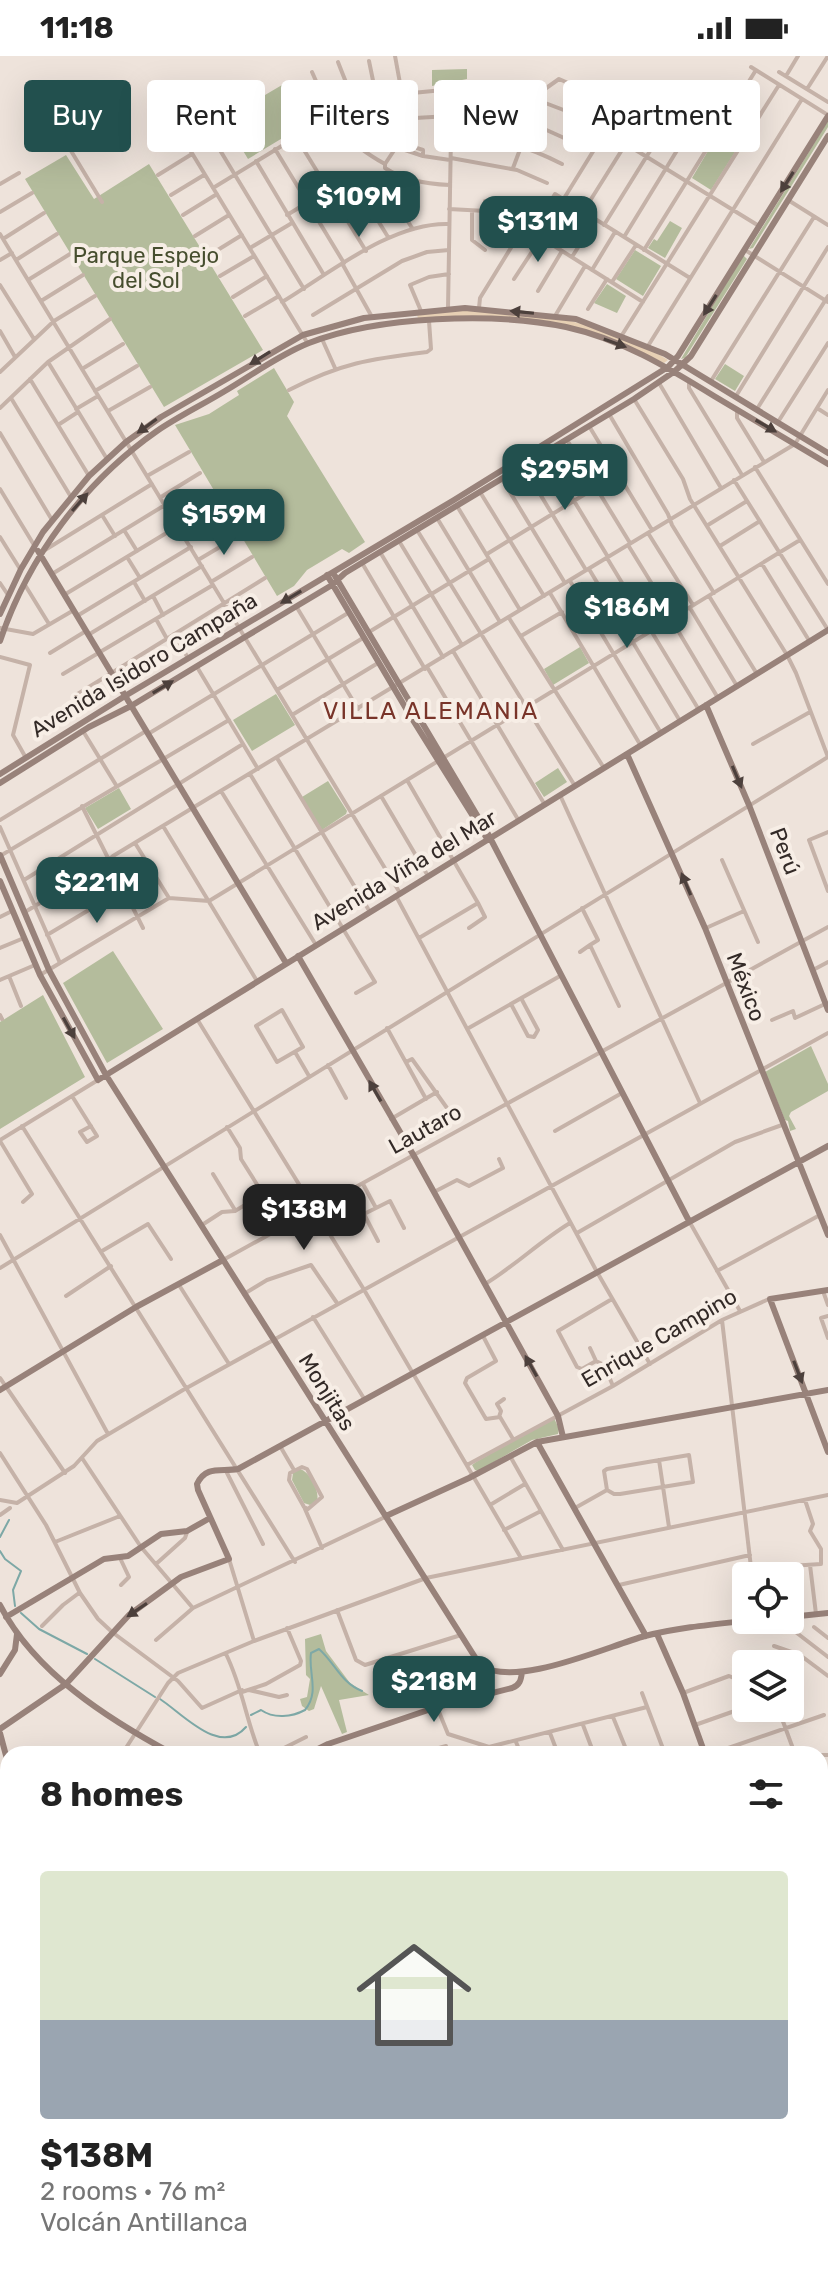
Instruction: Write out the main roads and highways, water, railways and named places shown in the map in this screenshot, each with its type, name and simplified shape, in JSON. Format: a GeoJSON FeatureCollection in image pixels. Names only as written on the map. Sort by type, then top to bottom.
{"type":"FeatureCollection","features":[{"type":"Feature","properties":{"kind":"waterway"},"geometry":{"type":"LineString","coordinates":[[0,1537],[9,1520]]}},
{"type":"Feature","properties":{"kind":"waterway"},"geometry":{"type":"LineString","coordinates":[[0,1551],[21,1571],[13,1590],[15,1606]]}},
{"type":"Feature","properties":{"kind":"waterway"},"geometry":{"type":"LineString","coordinates":[[21,1613],[39,1629],[87,1654]]}},
{"type":"Feature","properties":{"kind":"waterway"},"geometry":{"type":"LineString","coordinates":[[251,1715],[261,1710],[283,1716],[305,1710],[313,1689],[311,1653],[319,1649],[343,1678],[362,1691]]}},
{"type":"Feature","properties":{"kind":"waterway"},"geometry":{"type":"LineString","coordinates":[[95,1659],[155,1697]]}},
{"type":"Feature","properties":{"kind":"waterway"},"geometry":{"type":"LineString","coordinates":[[160,1699],[213,1735],[236,1735],[246,1727]]}},
{"type":"Feature","properties":{"kind":"district","name":"VILLA ALEMANIA"},"geometry":{"type":"Point","coordinates":[431,711]}},
{"type":"Feature","properties":{"kind":"park label","name":"Parque Espejo del Sol"},"geometry":{"type":"Point","coordinates":[146,268]}}]}
